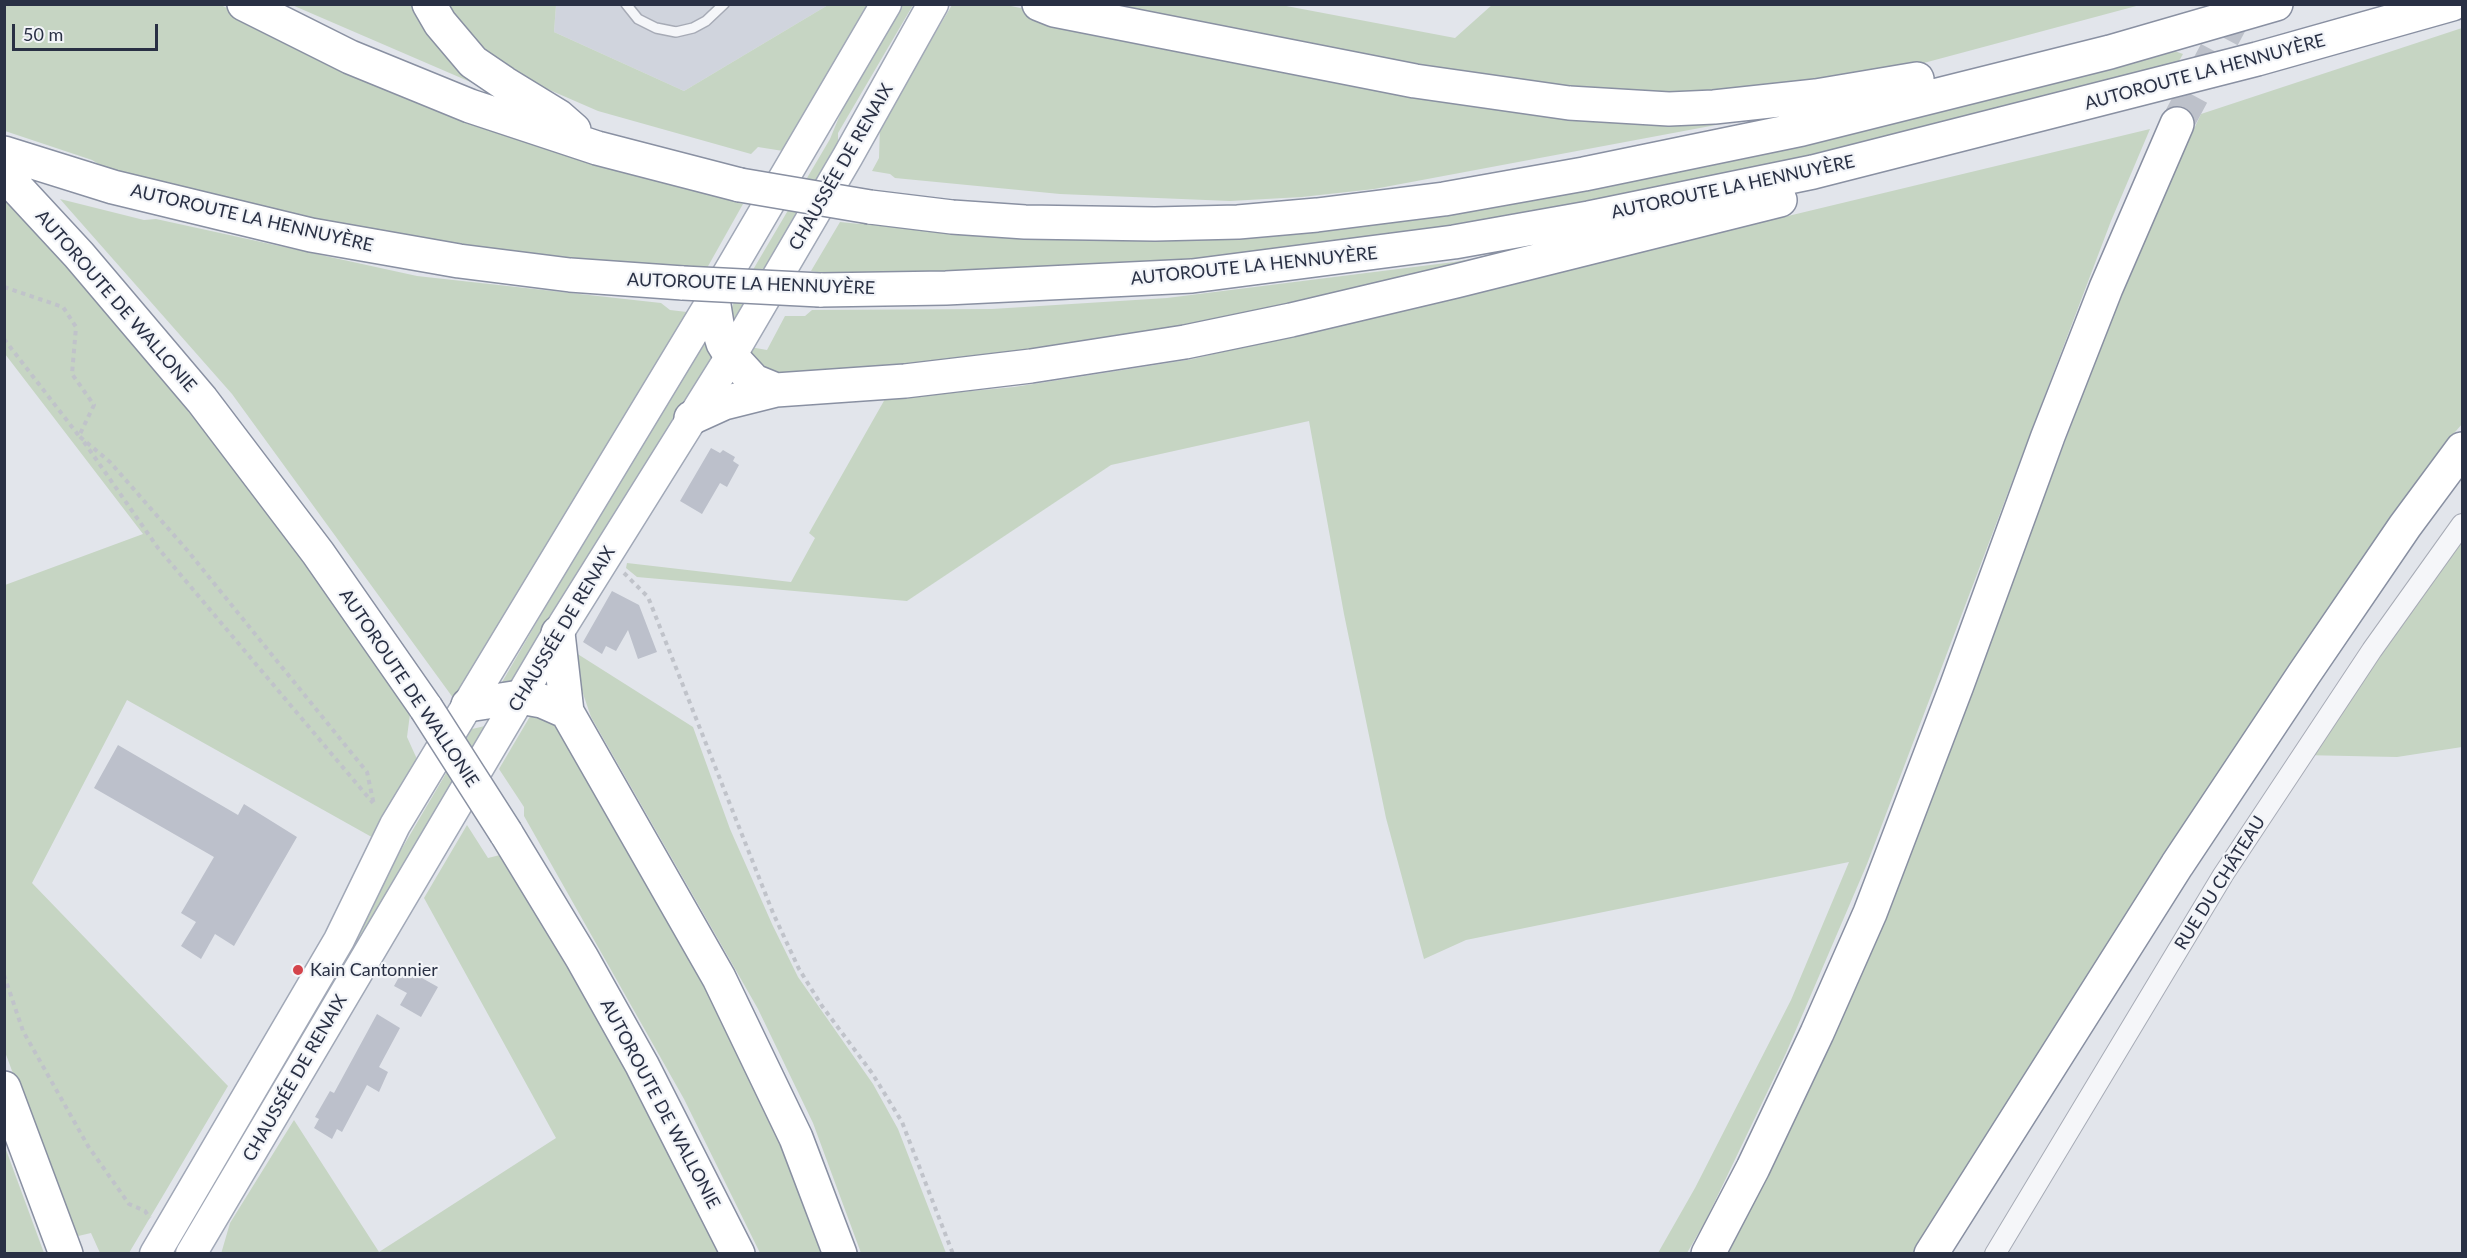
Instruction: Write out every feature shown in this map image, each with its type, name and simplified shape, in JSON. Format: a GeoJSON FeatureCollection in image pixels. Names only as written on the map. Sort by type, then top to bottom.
{"type":"FeatureCollection","features":[{"type":"Feature","properties":{"kind":"highway"},"geometry":{"type":"LineString","coordinates":[[244,4],[350,57],[470,106],[597,148],[740,185],[870,207],[952,217],[1026,222],[1155,224],[1238,222],[1340,212],[1444,199],[1584,174],[1779,134],[2110,52],[2276,4]]}},
{"type":"Feature","properties":{"kind":"highway"},"geometry":{"type":"LineString","coordinates":[[429,4],[440,23],[473,62],[558,116],[597,148]]}},
{"type":"Feature","properties":{"kind":"highway"},"geometry":{"type":"LineString","coordinates":[[1039,4],[1066,12],[1415,81],[1569,103],[1669,109],[1767,102],[1855,90],[1939,75],[2042,49],[2110,52]]}},
{"type":"Feature","properties":{"kind":"highway","name":"AUTOROUTE LA HENNUYÈRE"},"geometry":{"type":"LineString","coordinates":[[4,153],[113,187],[312,235],[459,261],[570,274],[820,290],[946,288],[1192,276],[1408,248],[1589,218],[1813,172],[2257,59],[2452,4]]}},
{"type":"Feature","properties":{"kind":"highway"},"geometry":{"type":"LineString","coordinates":[[1708,1254],[1758,1157],[1870,914],[2048,436],[2106,288],[2177,123]]}},
{"type":"Feature","properties":{"kind":"highway"},"geometry":{"type":"LineString","coordinates":[[691,418],[724,403],[776,390],[905,381],[1031,366],[1185,342],[1291,320],[1857,180],[1911,148]]}},
{"type":"Feature","properties":{"kind":"highway","name":"AUTOROUTE DE WALLONIE"},"geometry":{"type":"LineString","coordinates":[[4,174],[79,255],[202,400],[318,553],[426,708],[582,958],[642,1065],[738,1254]]}},
{"type":"Feature","properties":{"kind":"highway"},"geometry":{"type":"LineString","coordinates":[[713,299],[717,324],[723,343],[731,356],[754,381],[776,390]]}},
{"type":"Feature","properties":{"kind":"highway"},"geometry":{"type":"LineString","coordinates":[[1931,1254],[2177,865],[2310,664],[2405,526],[2463,449]]}},
{"type":"Feature","properties":{"kind":"highway"},"geometry":{"type":"LineString","coordinates":[[558,633],[567,712],[724,988],[796,1138],[840,1254]]}},
{"type":"Feature","properties":{"kind":"highway"},"geometry":{"type":"LineString","coordinates":[[468,705],[520,697],[542,701],[567,712]]}},
{"type":"Feature","properties":{"kind":"highway"},"geometry":{"type":"LineString","coordinates":[[4,1088],[66,1254]]}},
{"type":"Feature","properties":{"kind":"main road","name":"CHAUSSÉE DE RENAIX"},"geometry":{"type":"LineString","coordinates":[[160,1246],[339,940],[384,815],[468,705],[713,299],[886,4]]}},
{"type":"Feature","properties":{"kind":"main road","name":"CHAUSSÉE DE RENAIX"},"geometry":{"type":"LineString","coordinates":[[191,1254],[558,633],[731,356],[848,156],[933,4]]}},
{"type":"Feature","properties":{"kind":"street","name":"RUE DU CHÂTEAU"},"geometry":{"type":"LineString","coordinates":[[1995,1254],[2223,875],[2366,659],[2463,524]]}},
{"type":"Feature","properties":{"kind":"street"},"geometry":{"type":"LineString","coordinates":[[211,1254],[217,1211]]}},
{"type":"Feature","properties":{"kind":"lane"},"geometry":{"type":"LineString","coordinates":[[626,4],[638,19],[656,28],[676,32],[693,28],[706,21],[724,4]]}},
{"type":"Feature","properties":{"kind":"path"},"geometry":{"type":"LineString","coordinates":[[4,287],[63,307],[76,327],[72,374],[94,405],[79,436]]}},
{"type":"Feature","properties":{"kind":"path"},"geometry":{"type":"LineString","coordinates":[[4,339],[79,436],[158,548],[384,815]]}},
{"type":"Feature","properties":{"kind":"path"},"geometry":{"type":"LineString","coordinates":[[79,436],[110,462],[187,550],[367,772],[384,815]]}},
{"type":"Feature","properties":{"kind":"path"},"geometry":{"type":"LineString","coordinates":[[606,554],[648,597],[773,913],[799,969],[822,1006],[872,1073],[902,1122],[953,1254]]}},
{"type":"Feature","properties":{"kind":"path"},"geometry":{"type":"LineString","coordinates":[[4,975],[24,1031],[88,1146],[129,1204],[145,1211],[160,1246]]}},
{"type":"Feature","properties":{"kind":"shaded area"},"geometry":{"type":"Polygon","coordinates":[[[556,5],[828,5],[684,91],[554,32],[556,5]]]}},
{"type":"Feature","properties":{"kind":"green space"},"geometry":{"type":"Polygon","coordinates":[[[1493,4],[2140,5],[1920,64],[1697,93],[1606,91],[1474,78],[1112,5],[1281,5],[1455,38],[1493,4]]]}},
{"type":"Feature","properties":{"kind":"green space"},"geometry":{"type":"Polygon","coordinates":[[[5,5],[221,5],[297,44],[727,192],[731,201],[743,204],[707,268],[674,270],[407,241],[108,170],[92,160],[5,131],[5,5]]]}},
{"type":"Feature","properties":{"kind":"green space"},"geometry":{"type":"Polygon","coordinates":[[[292,5],[556,5],[554,32],[684,91],[828,5],[867,5],[783,151],[758,147],[751,154],[598,111],[515,75],[489,90],[292,5]]]}},
{"type":"Feature","properties":{"kind":"green space"},"geometry":{"type":"Polygon","coordinates":[[[898,5],[913,5],[838,133],[838,144],[743,314],[731,322],[730,313],[734,302],[830,139],[855,78],[898,5]]]}},
{"type":"Feature","properties":{"kind":"green space"},"geometry":{"type":"Polygon","coordinates":[[[952,5],[1006,5],[1429,92],[1796,110],[1374,189],[1302,197],[1230,201],[1060,194],[895,178],[890,174],[872,171],[879,158],[880,125],[952,5]]]}},
{"type":"Feature","properties":{"kind":"green space"},"geometry":{"type":"Polygon","coordinates":[[[2462,28],[2462,424],[2443,446],[1915,1253],[1726,1254],[1815,1078],[1892,902],[2105,335],[2153,215],[2201,114],[2462,28]]]}},
{"type":"Feature","properties":{"kind":"green space"},"geometry":{"type":"Polygon","coordinates":[[[2166,48],[2183,54],[2174,70],[1730,180],[1398,240],[1125,270],[829,274],[811,271],[840,222],[860,224],[865,218],[1233,234],[2166,48]]]}},
{"type":"Feature","properties":{"kind":"green space"},"geometry":{"type":"Polygon","coordinates":[[[2150,129],[2111,221],[1867,864],[1786,1053],[1705,1222],[1687,1253],[1658,1253],[1695,1188],[1791,1000],[1849,862],[1466,940],[1424,959],[1386,818],[1344,614],[1309,421],[1111,465],[907,601],[637,577],[626,568],[627,563],[791,582],[815,538],[809,533],[885,399],[1014,387],[1193,359],[2150,129]]]}},
{"type":"Feature","properties":{"kind":"green space"},"geometry":{"type":"Polygon","coordinates":[[[5,196],[101,295],[223,451],[319,580],[410,714],[407,737],[421,768],[377,840],[127,700],[32,883],[228,1086],[129,1253],[100,1253],[91,1233],[74,1237],[5,1052],[5,585],[143,534],[5,354],[5,196]]]}},
{"type":"Feature","properties":{"kind":"green space"},"geometry":{"type":"Polygon","coordinates":[[[60,199],[144,220],[156,219],[417,276],[661,303],[670,310],[687,312],[459,706],[232,394],[60,199]]]}},
{"type":"Feature","properties":{"kind":"green space"},"geometry":{"type":"Polygon","coordinates":[[[1574,241],[1141,342],[775,381],[744,357],[750,347],[767,350],[785,316],[805,316],[812,310],[992,309],[1167,298],[1454,262],[1574,241]]]}},
{"type":"Feature","properties":{"kind":"green space"},"geometry":{"type":"Polygon","coordinates":[[[710,322],[721,353],[523,683],[501,684],[710,322]]]}},
{"type":"Feature","properties":{"kind":"green space"},"geometry":{"type":"Polygon","coordinates":[[[2462,524],[2462,747],[2397,757],[2301,755],[2462,524]]]}},
{"type":"Feature","properties":{"kind":"green space"},"geometry":{"type":"Polygon","coordinates":[[[576,653],[693,727],[730,829],[772,924],[798,977],[873,1084],[898,1129],[946,1253],[861,1253],[813,1123],[758,1009],[591,717],[577,676],[576,653]]]}},
{"type":"Feature","properties":{"kind":"green space"},"geometry":{"type":"Polygon","coordinates":[[[532,713],[549,713],[756,1076],[831,1253],[760,1253],[684,1099],[524,816],[524,807],[499,769],[532,713]]]}},
{"type":"Feature","properties":{"kind":"green space"},"geometry":{"type":"Polygon","coordinates":[[[498,723],[183,1253],[164,1254],[472,729],[498,723]]]}},
{"type":"Feature","properties":{"kind":"green space"},"geometry":{"type":"Polygon","coordinates":[[[467,825],[488,858],[500,855],[587,994],[721,1254],[221,1254],[230,1223],[294,1120],[379,1252],[556,1138],[424,898],[467,825]]]}},
{"type":"Feature","properties":{"kind":"green space"},"geometry":{"type":"Polygon","coordinates":[[[5,1147],[44,1253],[5,1253],[5,1147]]]}},
{"type":"Feature","properties":{"kind":"building"},"geometry":{"type":"Polygon","coordinates":[[[711,448],[720,453],[723,450],[735,457],[733,461],[739,465],[727,487],[720,483],[702,514],[680,501],[711,448]]]}},
{"type":"Feature","properties":{"kind":"building"},"geometry":{"type":"Polygon","coordinates":[[[612,591],[639,605],[657,652],[638,659],[628,630],[616,651],[606,646],[602,654],[583,642],[612,591]]]}},
{"type":"Feature","properties":{"kind":"building"},"geometry":{"type":"Polygon","coordinates":[[[118,745],[238,815],[244,804],[297,837],[234,946],[215,934],[201,959],[181,946],[196,922],[181,913],[214,857],[94,788],[118,745]]]}},
{"type":"Feature","properties":{"kind":"building"},"geometry":{"type":"Polygon","coordinates":[[[404,968],[438,987],[421,1017],[400,1005],[407,993],[394,986],[404,968]]]}},
{"type":"Feature","properties":{"kind":"building"},"geometry":{"type":"Polygon","coordinates":[[[377,1014],[400,1028],[379,1067],[388,1072],[379,1092],[367,1085],[342,1132],[337,1129],[332,1139],[314,1128],[319,1119],[315,1117],[330,1091],[334,1093],[377,1014]]]}},
{"type":"Feature","properties":{"kind":"tunnel"},"geometry":{"type":"LineString","coordinates":[[2177,124],[2241,4]]}},
{"type":"Feature","properties":{"kind":"place","name":"Kain Cantonnier"},"geometry":{"type":"Point","coordinates":[298,970]}}]}
